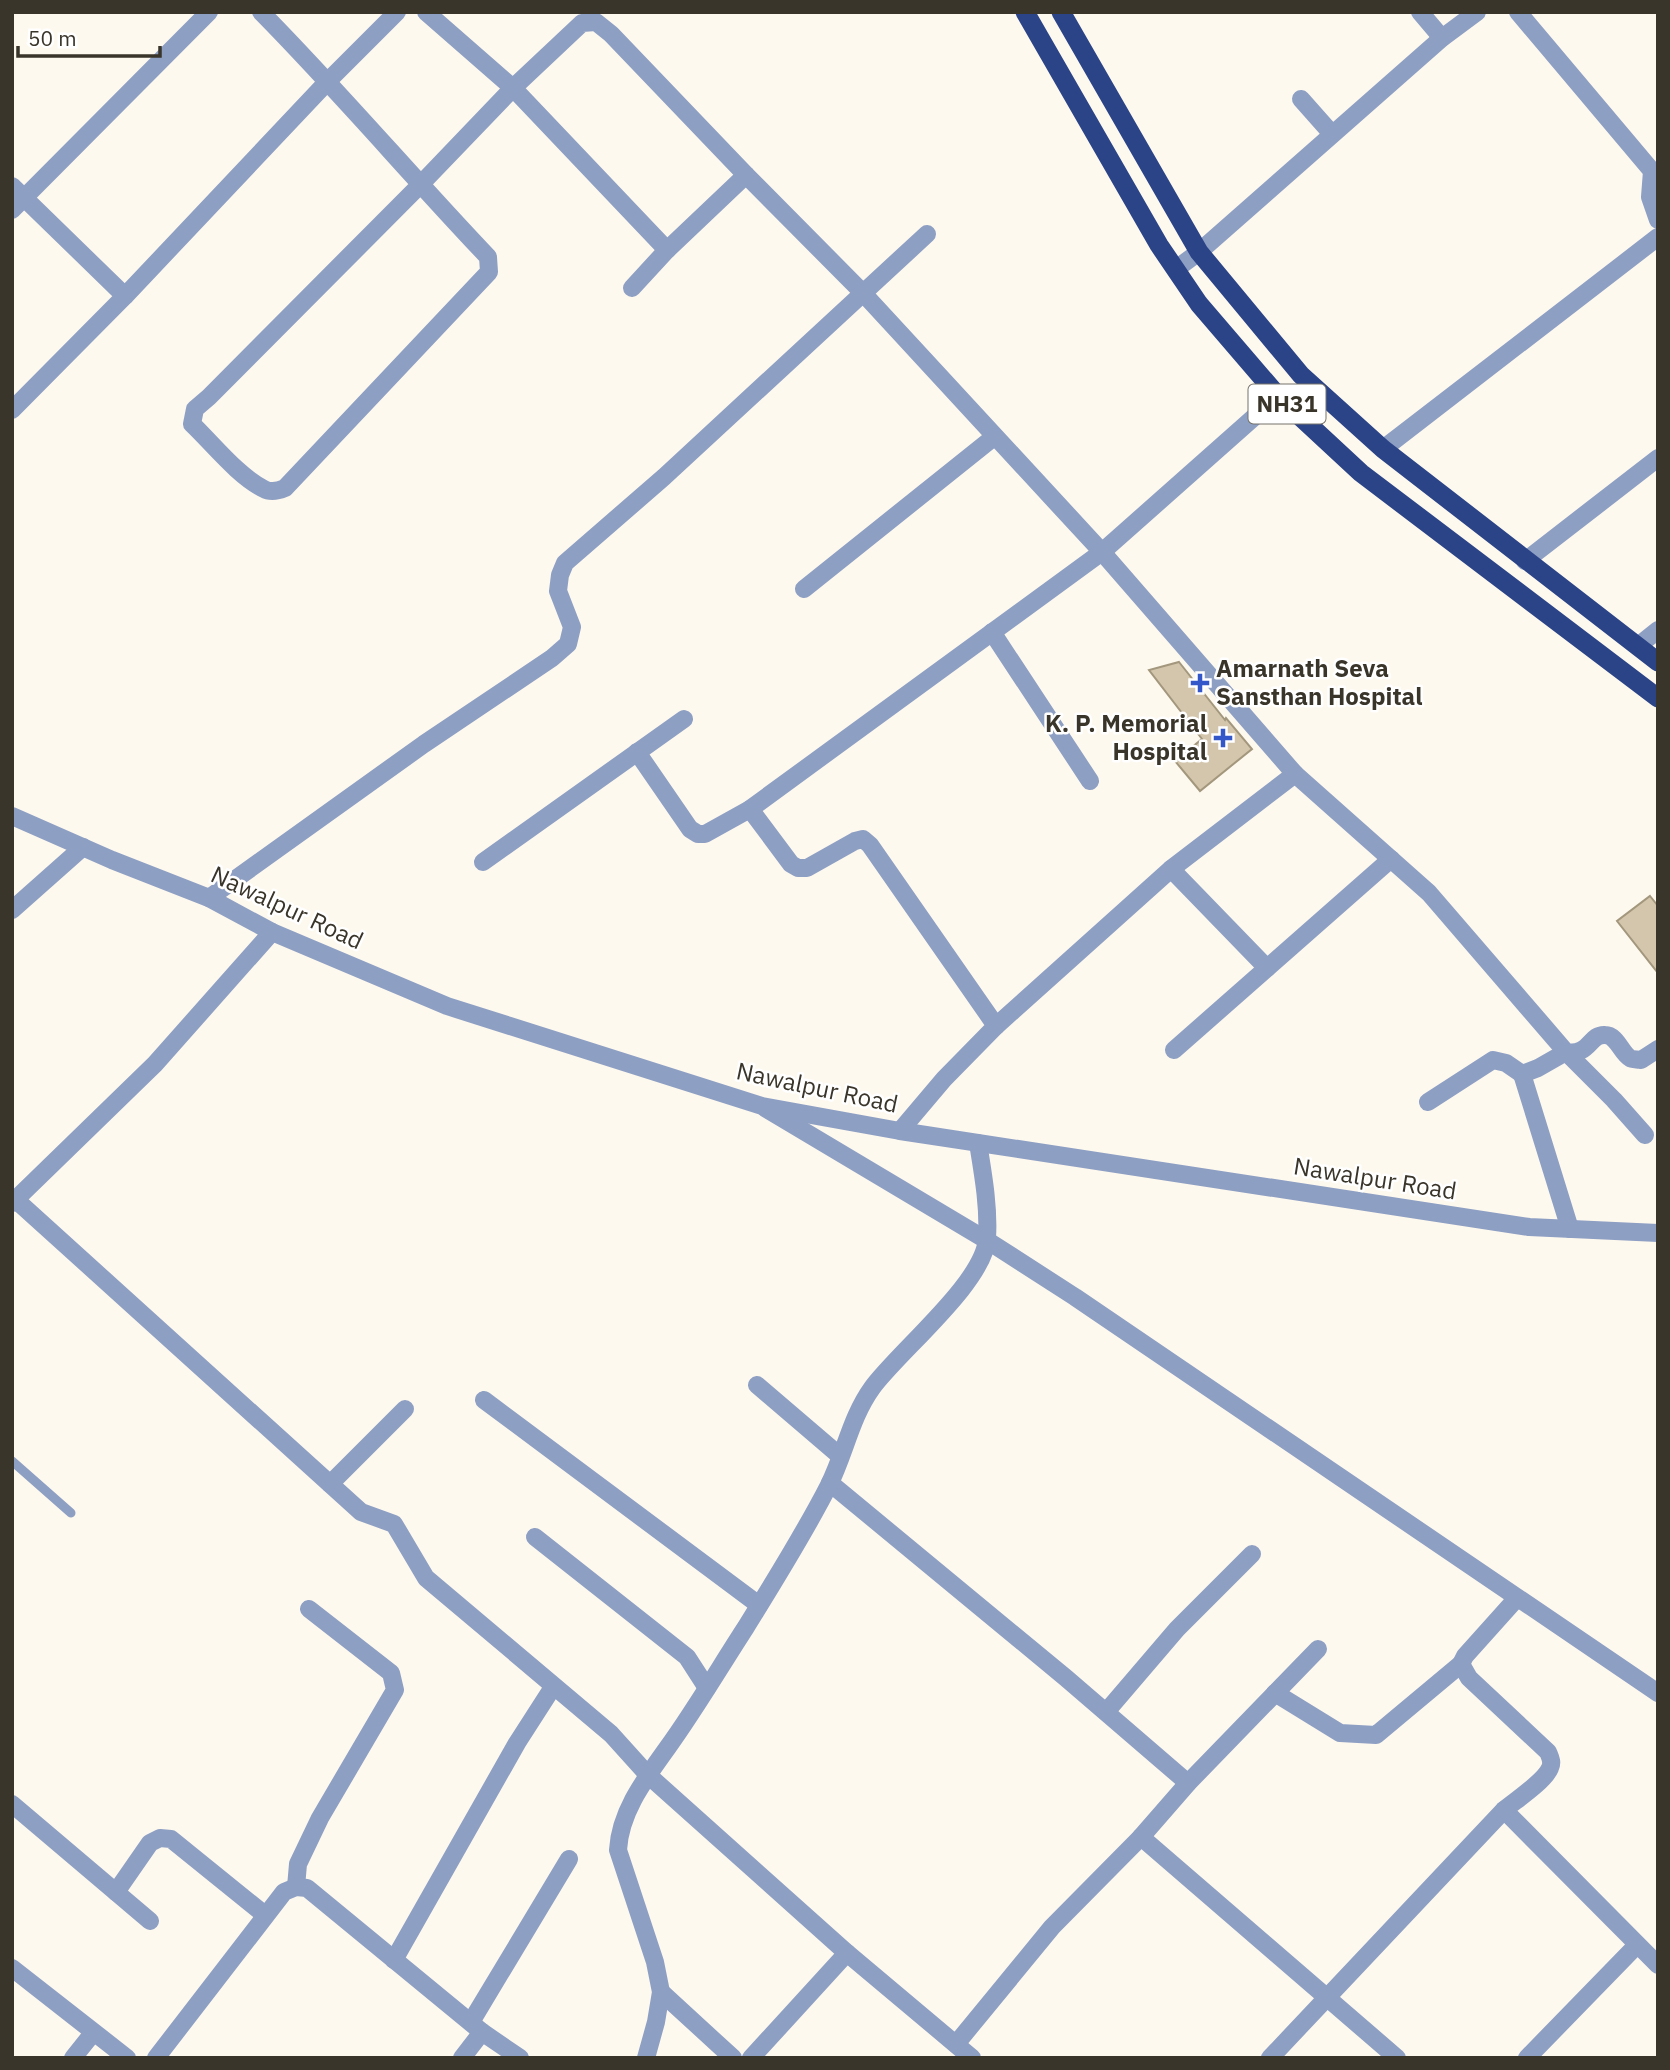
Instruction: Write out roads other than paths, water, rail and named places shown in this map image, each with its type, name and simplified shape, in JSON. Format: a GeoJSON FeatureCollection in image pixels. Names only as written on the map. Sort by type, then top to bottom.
{"type":"FeatureCollection","features":[{"type":"Feature","properties":{"kind":"highway","name":"NH31"},"geometry":{"type":"LineString","coordinates":[[1025,12],[1159,245],[1199,304],[1278,396],[1361,473],[1658,698]]}},
{"type":"Feature","properties":{"kind":"highway","name":"NH31"},"geometry":{"type":"LineString","coordinates":[[1060,12],[1199,253],[1301,375],[1382,449],[1658,662]]}},
{"type":"Feature","properties":{"kind":"street"},"geometry":{"type":"LineString","coordinates":[[261,12],[329,80],[420,185],[488,257],[489,272],[285,488],[266,491],[247,477],[192,424],[195,409],[420,185],[513,88],[582,23],[596,22],[611,34],[863,293],[1102,552],[1295,774],[1429,893],[1566,1052],[1614,1100],[1644,1135]]}},
{"type":"Feature","properties":{"kind":"street"},"geometry":{"type":"LineString","coordinates":[[12,410],[397,12]]}},
{"type":"Feature","properties":{"kind":"street"},"geometry":{"type":"LineString","coordinates":[[426,12],[513,88],[667,250]]}},
{"type":"Feature","properties":{"kind":"street"},"geometry":{"type":"LineString","coordinates":[[1420,12],[1442,38]]}},
{"type":"Feature","properties":{"kind":"street"},"geometry":{"type":"LineString","coordinates":[[1176,269],[1199,253],[1442,38],[1477,12]]}},
{"type":"Feature","properties":{"kind":"street"},"geometry":{"type":"LineString","coordinates":[[1518,12],[1652,171],[1650,197],[1658,220]]}},
{"type":"Feature","properties":{"kind":"street"},"geometry":{"type":"LineString","coordinates":[[125,296],[17,198],[205,14]]}},
{"type":"Feature","properties":{"kind":"street"},"geometry":{"type":"LineString","coordinates":[[1301,99],[1332,134]]}},
{"type":"Feature","properties":{"kind":"street"},"geometry":{"type":"LineString","coordinates":[[632,288],[667,250],[746,175]]}},
{"type":"Feature","properties":{"kind":"street"},"geometry":{"type":"LineString","coordinates":[[209,898],[424,744],[552,658],[568,643],[572,627],[558,591],[565,563],[664,477],[927,234]]}},
{"type":"Feature","properties":{"kind":"street"},"geometry":{"type":"LineString","coordinates":[[1382,449],[1658,237]]}},
{"type":"Feature","properties":{"kind":"street"},"geometry":{"type":"LineString","coordinates":[[637,752],[690,828],[698,834],[705,834],[750,809],[1102,552],[1278,396]]}},
{"type":"Feature","properties":{"kind":"street"},"geometry":{"type":"LineString","coordinates":[[804,589],[994,437]]}},
{"type":"Feature","properties":{"kind":"street"},"geometry":{"type":"LineString","coordinates":[[1525,561],[1658,458]]}},
{"type":"Feature","properties":{"kind":"street"},"geometry":{"type":"LineString","coordinates":[[1638,646],[1658,630]]}},
{"type":"Feature","properties":{"kind":"street"},"geometry":{"type":"LineString","coordinates":[[992,632],[1090,781]]}},
{"type":"Feature","properties":{"kind":"street"},"geometry":{"type":"LineString","coordinates":[[483,862],[684,719]]}},
{"type":"Feature","properties":{"kind":"street"},"geometry":{"type":"LineString","coordinates":[[900,1131],[944,1079],[996,1026],[1171,869],[1295,774]]}},
{"type":"Feature","properties":{"kind":"street"},"geometry":{"type":"LineString","coordinates":[[750,809],[791,864],[798,868],[807,868],[855,841],[863,839],[870,845],[996,1026]]}},
{"type":"Feature","properties":{"kind":"street","name":"Nawalpur Road"},"geometry":{"type":"LineString","coordinates":[[12,816],[83,848],[209,898],[272,933],[447,1006],[762,1106],[900,1131],[1529,1227],[1658,1233]]}},
{"type":"Feature","properties":{"kind":"street"},"geometry":{"type":"LineString","coordinates":[[12,910],[83,848]]}},
{"type":"Feature","properties":{"kind":"street"},"geometry":{"type":"LineString","coordinates":[[1174,1050],[1391,859]]}},
{"type":"Feature","properties":{"kind":"street"},"geometry":{"type":"LineString","coordinates":[[1171,869],[1267,968]]}},
{"type":"Feature","properties":{"kind":"street"},"geometry":{"type":"LineString","coordinates":[[272,933],[155,1064],[14,1202],[361,1512],[394,1524],[426,1578],[611,1734],[648,1775],[847,1953],[972,2058]]}},
{"type":"Feature","properties":{"kind":"street"},"geometry":{"type":"LineString","coordinates":[[1522,1074],[1566,1052],[1583,1051],[1596,1038],[1605,1035],[1612,1037],[1629,1058],[1641,1060],[1658,1049]]}},
{"type":"Feature","properties":{"kind":"street"},"geometry":{"type":"LineString","coordinates":[[1428,1102],[1493,1060],[1506,1063],[1522,1074],[1570,1228]]}},
{"type":"Feature","properties":{"kind":"street"},"geometry":{"type":"LineString","coordinates":[[762,1106],[988,1241],[1075,1297],[1658,1693]]}},
{"type":"Feature","properties":{"kind":"street"},"geometry":{"type":"LineString","coordinates":[[646,2058],[661,1992],[655,1962],[618,1850],[619,1833],[624,1818],[648,1775],[759,1605],[830,1483],[861,1408],[873,1388],[967,1281],[979,1263],[988,1241],[978,1143]]}},
{"type":"Feature","properties":{"kind":"street"},"geometry":{"type":"LineString","coordinates":[[757,1385],[840,1456]]}},
{"type":"Feature","properties":{"kind":"street"},"geometry":{"type":"LineString","coordinates":[[484,1400],[759,1605]]}},
{"type":"Feature","properties":{"kind":"street"},"geometry":{"type":"LineString","coordinates":[[330,1484],[405,1409]]}},
{"type":"Feature","properties":{"kind":"street"},"geometry":{"type":"LineString","coordinates":[[830,1483],[1188,1783]]}},
{"type":"Feature","properties":{"kind":"street"},"geometry":{"type":"LineString","coordinates":[[535,1537],[687,1657],[707,1688]]}},
{"type":"Feature","properties":{"kind":"street"},"geometry":{"type":"LineString","coordinates":[[1105,1712],[1177,1629],[1252,1554]]}},
{"type":"Feature","properties":{"kind":"street"},"geometry":{"type":"LineString","coordinates":[[1275,1693],[1340,1732],[1376,1735],[1461,1664],[1465,1656],[1517,1598]]}},
{"type":"Feature","properties":{"kind":"street"},"geometry":{"type":"LineString","coordinates":[[296,1887],[298,1864],[320,1818],[396,1690],[391,1673],[309,1609]]}},
{"type":"Feature","properties":{"kind":"street"},"geometry":{"type":"LineString","coordinates":[[956,2045],[1052,1927],[1318,1649]]}},
{"type":"Feature","properties":{"kind":"street"},"geometry":{"type":"LineString","coordinates":[[1270,2058],[1504,1810],[1543,1778],[1550,1768],[1552,1759],[1548,1752],[1469,1678],[1461,1664]]}},
{"type":"Feature","properties":{"kind":"street"},"geometry":{"type":"LineString","coordinates":[[394,1960],[517,1743],[553,1687]]}},
{"type":"Feature","properties":{"kind":"street"},"geometry":{"type":"LineString","coordinates":[[12,1804],[150,1921]]}},
{"type":"Feature","properties":{"kind":"street"},"geometry":{"type":"LineString","coordinates":[[1504,1810],[1658,1965]]}},
{"type":"Feature","properties":{"kind":"street"},"geometry":{"type":"LineString","coordinates":[[1141,1837],[1397,2058]]}},
{"type":"Feature","properties":{"kind":"street"},"geometry":{"type":"LineString","coordinates":[[116,1892],[150,1843],[160,1838],[171,1839],[265,1915]]}},
{"type":"Feature","properties":{"kind":"street"},"geometry":{"type":"LineString","coordinates":[[462,2058],[569,1859]]}},
{"type":"Feature","properties":{"kind":"street"},"geometry":{"type":"LineString","coordinates":[[156,2058],[265,1915],[284,1892],[296,1887],[307,1888],[477,2027],[520,2058]]}},
{"type":"Feature","properties":{"kind":"street"},"geometry":{"type":"LineString","coordinates":[[1527,2058],[1637,1945]]}},
{"type":"Feature","properties":{"kind":"street"},"geometry":{"type":"LineString","coordinates":[[751,2058],[847,1953]]}},
{"type":"Feature","properties":{"kind":"street"},"geometry":{"type":"LineString","coordinates":[[12,1968],[127,2058]]}},
{"type":"Feature","properties":{"kind":"street"},"geometry":{"type":"LineString","coordinates":[[661,1992],[733,2058]]}},
{"type":"Feature","properties":{"kind":"street"},"geometry":{"type":"LineString","coordinates":[[73,2058],[93,2033]]}},
{"type":"Feature","properties":{"kind":"lane"},"geometry":{"type":"LineString","coordinates":[[12,1461],[71,1513]]}},
{"type":"Feature","properties":{"kind":"place","name":"Amarnath Seva Sansthan Hospital"},"geometry":{"type":"Point","coordinates":[1200,683]}},
{"type":"Feature","properties":{"kind":"place","name":"K. P. Memorial Hospital"},"geometry":{"type":"Point","coordinates":[1223,738]}}]}
